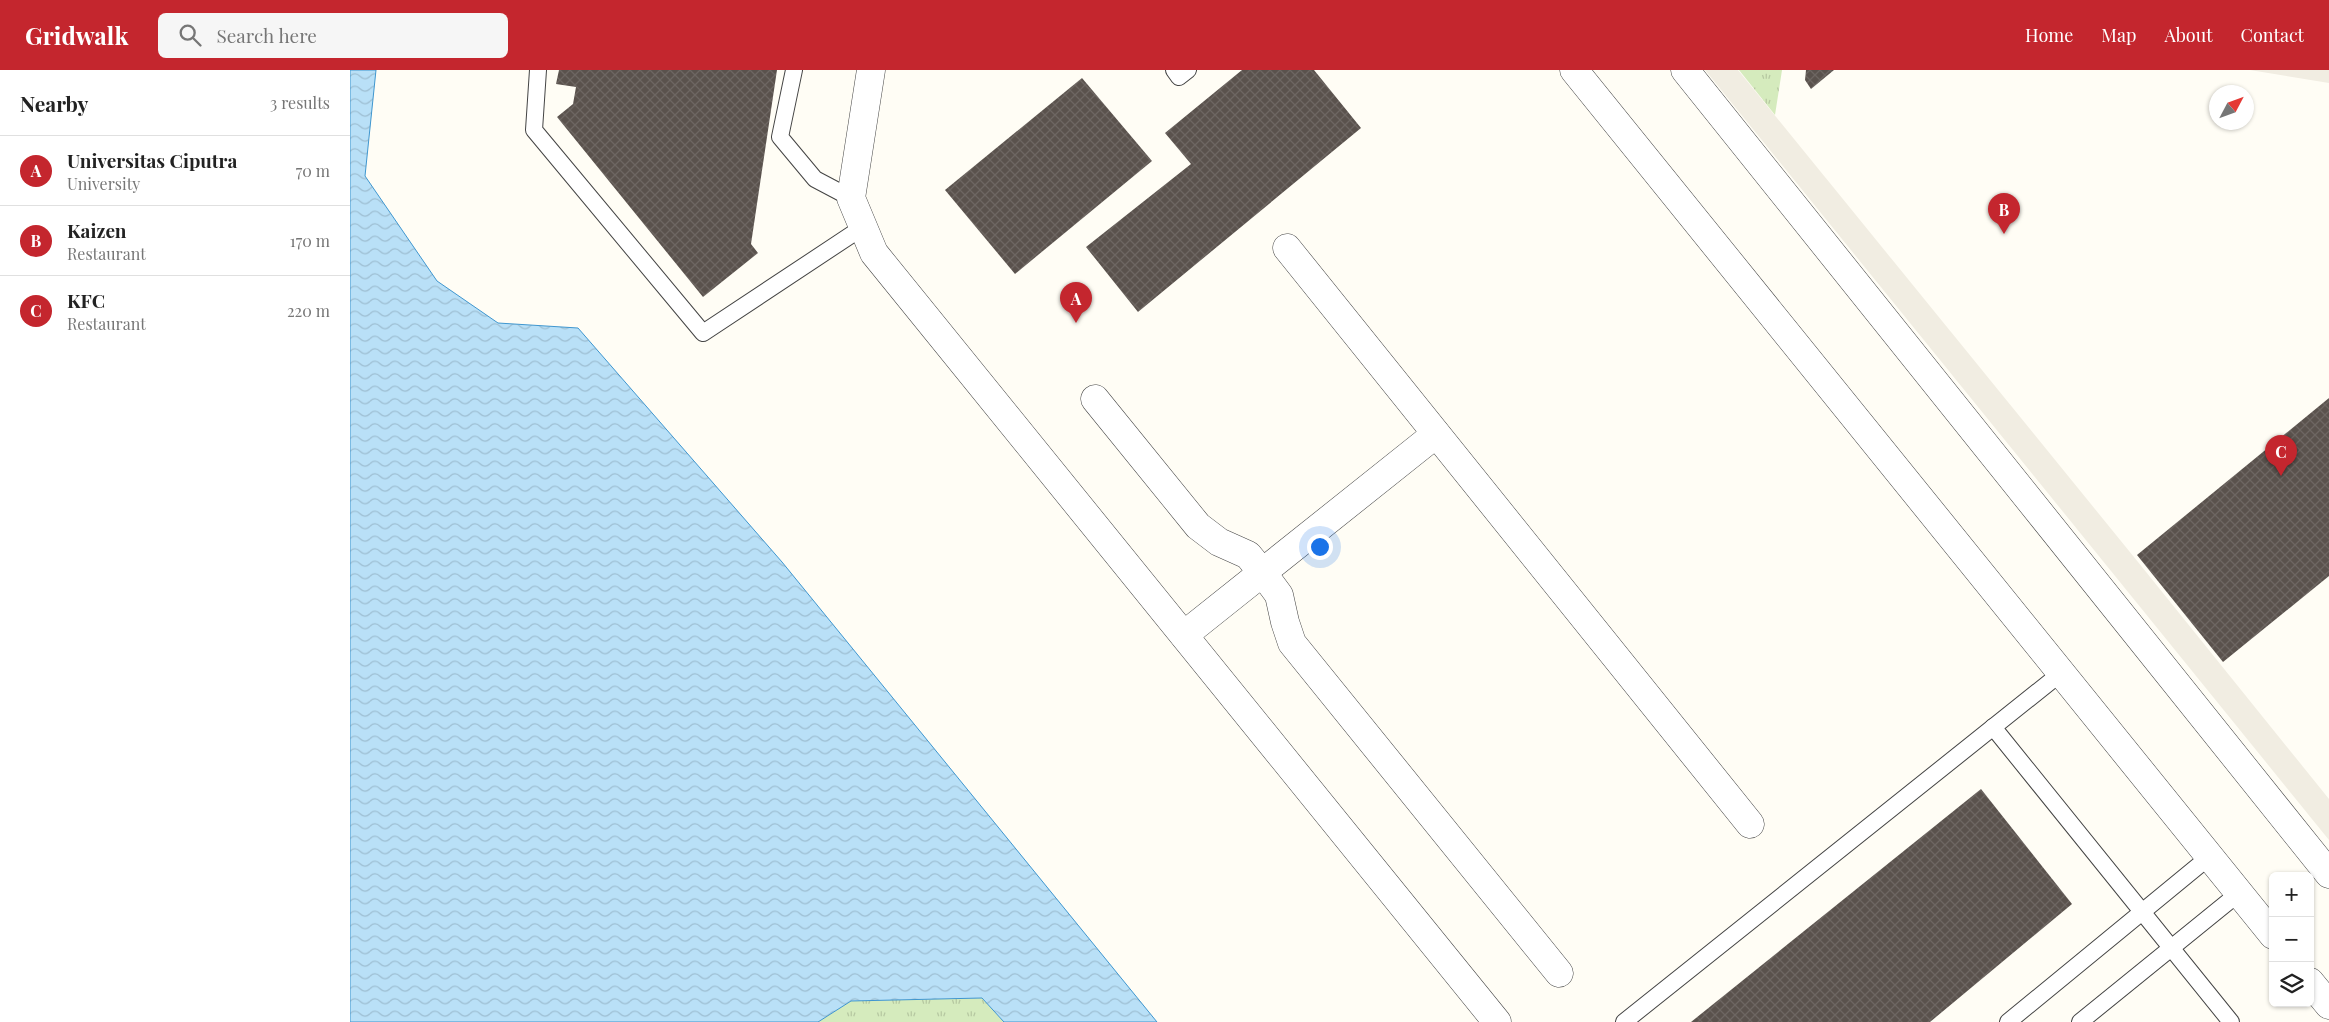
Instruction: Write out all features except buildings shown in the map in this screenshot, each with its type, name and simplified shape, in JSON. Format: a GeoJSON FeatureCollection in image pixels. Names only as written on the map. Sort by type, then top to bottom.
{"type":"FeatureCollection","features":[{"type":"Feature","properties":{"kind":"street"},"geometry":{"type":"LineString","coordinates":[[871,70],[851,198],[874,253],[1497,1022]]}},
{"type":"Feature","properties":{"kind":"street"},"geometry":{"type":"LineString","coordinates":[[1574,70],[2269,930]]}},
{"type":"Feature","properties":{"kind":"street"},"geometry":{"type":"LineString","coordinates":[[1685,70],[2329,874]]}},
{"type":"Feature","properties":{"kind":"street"},"geometry":{"type":"LineString","coordinates":[[1287,248],[1750,824]]}},
{"type":"Feature","properties":{"kind":"street"},"geometry":{"type":"LineString","coordinates":[[1095,399],[1198,526],[1219,542],[1248,555],[1262,572],[1279,595],[1284,622],[1292,643],[1559,973]]}},
{"type":"Feature","properties":{"kind":"street"},"geometry":{"type":"LineString","coordinates":[[1184,635],[1436,434]]}},
{"type":"Feature","properties":{"kind":"street"},"geometry":{"type":"LineString","coordinates":[[2314,987],[2329,1005]]}},
{"type":"Feature","properties":{"kind":"lane"},"geometry":{"type":"LineString","coordinates":[[538,70],[534,130],[703,334],[863,227]]}},
{"type":"Feature","properties":{"kind":"lane"},"geometry":{"type":"LineString","coordinates":[[794,70],[780,137],[815,179],[851,198]]}},
{"type":"Feature","properties":{"kind":"lane"},"geometry":{"type":"LineString","coordinates":[[1174,70],[1180,76],[1188,70]]}},
{"type":"Feature","properties":{"kind":"lane"},"geometry":{"type":"LineString","coordinates":[[1624,1022],[2061,673]]}},
{"type":"Feature","properties":{"kind":"lane"},"geometry":{"type":"LineString","coordinates":[[1993,726],[2231,1022]]}},
{"type":"Feature","properties":{"kind":"lane"},"geometry":{"type":"LineString","coordinates":[[2008,1022],[2209,857]]}},
{"type":"Feature","properties":{"kind":"lane"},"geometry":{"type":"LineString","coordinates":[[2080,1022],[2239,893]]}},
{"type":"Feature","properties":{"kind":"green space"},"geometry":{"type":"Polygon","coordinates":[[[1739,70],[1782,70],[1775,115],[1739,70]]]}},
{"type":"Feature","properties":{"kind":"green space"},"geometry":{"type":"Polygon","coordinates":[[[982,998],[1004,1022],[818,1022],[851,1001],[982,998]]]}},
{"type":"Feature","properties":{"kind":"shaded area"},"geometry":{"type":"Polygon","coordinates":[[[1705,70],[1738,70],[2138,562],[2329,799],[2329,840],[1705,70]]]}},
{"type":"Feature","properties":{"kind":"shaded area"},"geometry":{"type":"Polygon","coordinates":[[[2250,70],[2329,70],[2329,83],[2250,70]]]}},
{"type":"Feature","properties":{"kind":"water"},"geometry":{"type":"Polygon","coordinates":[[[350,70],[376,70],[365,176],[437,281],[498,323],[578,328],[782,562],[1157,1022],[1004,1022],[982,998],[851,1001],[818,1022],[350,1022],[350,70]]]}},
{"type":"Feature","properties":{"kind":"place","name":"Kaizen"},"geometry":{"type":"Point","coordinates":[2004,234]}},
{"type":"Feature","properties":{"kind":"place","name":"Universitas Ciputra"},"geometry":{"type":"Point","coordinates":[1076,323]}},
{"type":"Feature","properties":{"kind":"place","name":"KFC"},"geometry":{"type":"Point","coordinates":[2281,476]}}]}
